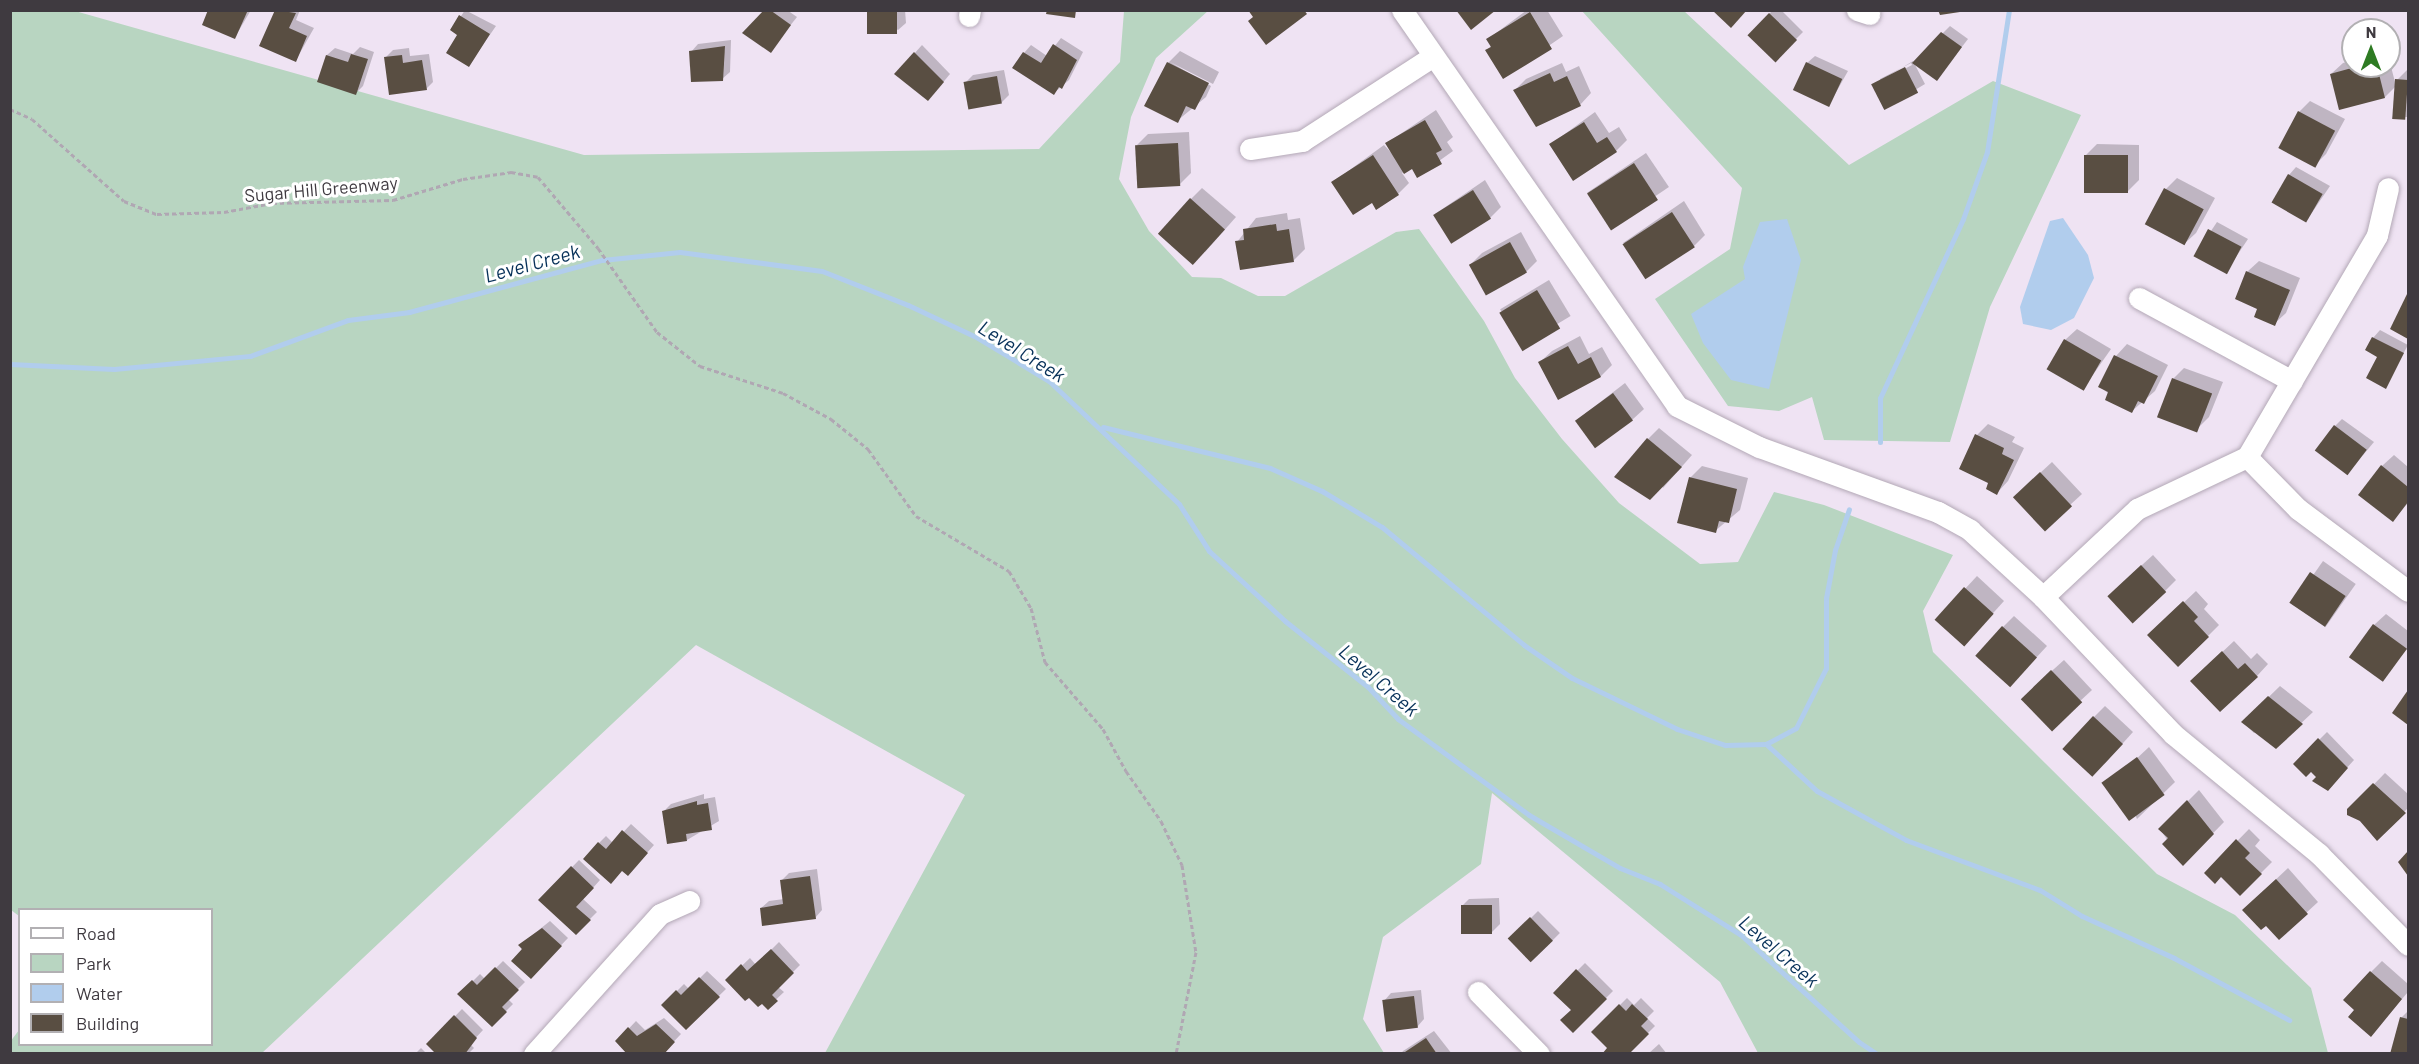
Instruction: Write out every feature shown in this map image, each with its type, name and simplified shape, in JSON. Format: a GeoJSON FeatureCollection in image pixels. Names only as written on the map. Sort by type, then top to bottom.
{"type":"FeatureCollection","features":[{"type":"Feature","properties":{"kind":"street"},"geometry":{"type":"LineString","coordinates":[[1402,10],[1432,57],[1677,406],[1759,447],[1938,512],[1970,530],[2043,597],[2173,734],[2311,847],[2409,945]]}},
{"type":"Feature","properties":{"kind":"street"},"geometry":{"type":"LineString","coordinates":[[1250,149],[1302,141],[1432,57]]}},
{"type":"Feature","properties":{"kind":"street"},"geometry":{"type":"LineString","coordinates":[[2043,597],[2137,508],[2247,457],[2377,236],[2388,188]]}},
{"type":"Feature","properties":{"kind":"street"},"geometry":{"type":"LineString","coordinates":[[2139,298],[2292,381]]}},
{"type":"Feature","properties":{"kind":"street"},"geometry":{"type":"LineString","coordinates":[[2247,457],[2298,508],[2409,591]]}},
{"type":"Feature","properties":{"kind":"street"},"geometry":{"type":"LineString","coordinates":[[545,1050],[660,914],[689,901]]}},
{"type":"Feature","properties":{"kind":"street"},"geometry":{"type":"LineString","coordinates":[[1478,992],[1539,1053]]}},
{"type":"Feature","properties":{"kind":"path","name":"Sugar Hill Greenway"},"geometry":{"type":"LineString","coordinates":[[10,109],[32,119],[124,201],[157,214],[224,212],[272,202],[393,200],[439,184],[511,172],[538,177],[598,248],[611,270],[657,332],[700,366],[783,393],[831,419],[868,449],[916,516],[1009,571],[1031,608],[1045,662],[1103,729],[1126,771],[1161,821],[1182,865],[1196,952],[1189,1002],[1176,1053]]}},
{"type":"Feature","properties":{"kind":"green space"},"geometry":{"type":"Polygon","coordinates":[[[1209,10],[1156,58],[1131,117],[1119,179],[1149,231],[1192,277],[1221,278],[1258,296],[1285,296],[1396,232],[1419,229],[1484,321],[1515,378],[1562,439],[1619,503],[1700,564],[1738,562],[1774,492],[1824,505],[1953,555],[1923,611],[1933,652],[2157,874],[2235,915],[2311,988],[2328,1053],[1758,1053],[1720,982],[1492,793],[1481,864],[1383,937],[1363,1019],[1384,1053],[825,1053],[965,795],[696,645],[262,1053],[11,1054],[10,1042],[18,1031],[18,1046],[213,1046],[213,908],[18,908],[18,915],[11,910],[11,11],[75,11],[584,155],[1039,149],[1120,62],[1124,11],[1209,10]]]}},
{"type":"Feature","properties":{"kind":"green space"},"geometry":{"type":"Polygon","coordinates":[[[1582,11],[1684,11],[1849,165],[1993,81],[2081,115],[1990,307],[1950,442],[1824,440],[1812,397],[1779,411],[1728,406],[1655,299],[1730,249],[1742,188],[1582,11]]]}},
{"type":"Feature","properties":{"kind":"water"},"geometry":{"type":"Polygon","coordinates":[[[2063,218],[2088,255],[2094,278],[2074,318],[2051,330],[2023,324],[2020,307],[2050,221],[2063,218]]]}},
{"type":"Feature","properties":{"kind":"water"},"geometry":{"type":"Polygon","coordinates":[[[1787,219],[1801,260],[1769,389],[1731,380],[1703,343],[1691,314],[1745,279],[1743,267],[1760,222],[1787,219]]]}},
{"type":"Feature","properties":{"kind":"building"},"geometry":{"type":"Polygon","coordinates":[[[208,10],[248,10],[235,39],[202,25],[208,10]]]}},
{"type":"Feature","properties":{"kind":"building"},"geometry":{"type":"Polygon","coordinates":[[[275,10],[296,13],[289,28],[307,36],[296,62],[259,46],[275,10]]]}},
{"type":"Feature","properties":{"kind":"building"},"geometry":{"type":"Polygon","coordinates":[[[764,10],[770,10],[791,25],[771,53],[742,33],[764,10]]]}},
{"type":"Feature","properties":{"kind":"building"},"geometry":{"type":"Polygon","coordinates":[[[867,10],[897,10],[897,34],[867,34],[867,10]]]}},
{"type":"Feature","properties":{"kind":"building"},"geometry":{"type":"Polygon","coordinates":[[[1047,10],[1076,10],[1075,18],[1046,14],[1047,10]]]}},
{"type":"Feature","properties":{"kind":"building"},"geometry":{"type":"Polygon","coordinates":[[[1248,10],[1304,10],[1307,14],[1266,45],[1248,21],[1253,17],[1248,10]]]}},
{"type":"Feature","properties":{"kind":"building"},"geometry":{"type":"Polygon","coordinates":[[[1456,10],[1496,10],[1471,30],[1456,10]]]}},
{"type":"Feature","properties":{"kind":"building"},"geometry":{"type":"Polygon","coordinates":[[[1712,10],[1747,10],[1731,28],[1712,10]]]}},
{"type":"Feature","properties":{"kind":"building"},"geometry":{"type":"Polygon","coordinates":[[[1938,10],[1960,10],[1960,12],[1940,15],[1938,10]]]}},
{"type":"Feature","properties":{"kind":"building"},"geometry":{"type":"Polygon","coordinates":[[[1530,12],[1552,49],[1503,79],[1485,50],[1491,47],[1486,39],[1530,12]]]}},
{"type":"Feature","properties":{"kind":"building"},"geometry":{"type":"Polygon","coordinates":[[[1769,13],[1797,40],[1776,62],[1747,35],[1769,13]]]}},
{"type":"Feature","properties":{"kind":"building"},"geometry":{"type":"Polygon","coordinates":[[[459,15],[490,34],[469,67],[446,53],[457,35],[450,30],[459,15]]]}},
{"type":"Feature","properties":{"kind":"building"},"geometry":{"type":"Polygon","coordinates":[[[1941,32],[1962,47],[1937,81],[1912,63],[1941,32]]]}},
{"type":"Feature","properties":{"kind":"building"},"geometry":{"type":"Polygon","coordinates":[[[1053,44],[1077,60],[1062,89],[1059,87],[1054,95],[1012,68],[1023,52],[1041,63],[1053,44]]]}},
{"type":"Feature","properties":{"kind":"building"},"geometry":{"type":"Polygon","coordinates":[[[725,46],[723,81],[691,82],[689,51],[725,46]]]}},
{"type":"Feature","properties":{"kind":"building"},"geometry":{"type":"Polygon","coordinates":[[[914,52],[944,82],[928,101],[894,74],[914,52]]]}},
{"type":"Feature","properties":{"kind":"building"},"geometry":{"type":"Polygon","coordinates":[[[351,54],[368,59],[356,95],[317,82],[326,55],[348,62],[351,54]]]}},
{"type":"Feature","properties":{"kind":"building"},"geometry":{"type":"Polygon","coordinates":[[[402,55],[403,63],[422,60],[427,90],[389,95],[384,57],[402,55]]]}},
{"type":"Feature","properties":{"kind":"building"},"geometry":{"type":"Polygon","coordinates":[[[1167,62],[1209,83],[1195,110],[1186,106],[1178,123],[1144,106],[1167,62]]]}},
{"type":"Feature","properties":{"kind":"building"},"geometry":{"type":"Polygon","coordinates":[[[1806,62],[1842,79],[1829,107],[1793,90],[1806,62]]]}},
{"type":"Feature","properties":{"kind":"building"},"geometry":{"type":"Polygon","coordinates":[[[1905,67],[1918,93],[1884,110],[1871,84],[1905,67]]]}},
{"type":"Feature","properties":{"kind":"building"},"geometry":{"type":"Polygon","coordinates":[[[2341,71],[2341,78],[2380,78],[2385,98],[2339,110],[2330,74],[2341,71]]]}},
{"type":"Feature","properties":{"kind":"building"},"geometry":{"type":"Polygon","coordinates":[[[1550,73],[1554,82],[1567,76],[1581,106],[1536,127],[1513,90],[1550,73]]]}},
{"type":"Feature","properties":{"kind":"building"},"geometry":{"type":"Polygon","coordinates":[[[997,76],[1002,104],[968,109],[964,82],[997,76]]]}},
{"type":"Feature","properties":{"kind":"building"},"geometry":{"type":"Polygon","coordinates":[[[2395,79],[2408,80],[2405,120],[2392,119],[2395,79]]]}},
{"type":"Feature","properties":{"kind":"building"},"geometry":{"type":"Polygon","coordinates":[[[2298,111],[2335,131],[2315,168],[2278,148],[2298,111]]]}},
{"type":"Feature","properties":{"kind":"building"},"geometry":{"type":"Polygon","coordinates":[[[1425,120],[1442,150],[1436,153],[1442,164],[1417,178],[1412,169],[1404,174],[1385,143],[1425,120]]]}},
{"type":"Feature","properties":{"kind":"building"},"geometry":{"type":"Polygon","coordinates":[[[1584,122],[1597,143],[1607,137],[1617,152],[1573,181],[1549,144],[1584,122]]]}},
{"type":"Feature","properties":{"kind":"building"},"geometry":{"type":"Polygon","coordinates":[[[1178,143],[1180,186],[1137,188],[1135,145],[1178,143]]]}},
{"type":"Feature","properties":{"kind":"building"},"geometry":{"type":"Polygon","coordinates":[[[1373,155],[1399,195],[1376,210],[1372,203],[1353,215],[1331,182],[1373,155]]]}},
{"type":"Feature","properties":{"kind":"building"},"geometry":{"type":"Polygon","coordinates":[[[2084,155],[2128,155],[2128,193],[2084,193],[2084,155]]]}},
{"type":"Feature","properties":{"kind":"building"},"geometry":{"type":"Polygon","coordinates":[[[1634,163],[1658,200],[1611,230],[1587,193],[1634,163]]]}},
{"type":"Feature","properties":{"kind":"building"},"geometry":{"type":"Polygon","coordinates":[[[2288,174],[2323,194],[2306,223],[2272,203],[2288,174]]]}},
{"type":"Feature","properties":{"kind":"building"},"geometry":{"type":"Polygon","coordinates":[[[2164,188],[2204,209],[2184,245],[2145,224],[2164,188]]]}},
{"type":"Feature","properties":{"kind":"building"},"geometry":{"type":"Polygon","coordinates":[[[1473,190],[1491,219],[1451,244],[1433,215],[1473,190]]]}},
{"type":"Feature","properties":{"kind":"building"},"geometry":{"type":"Polygon","coordinates":[[[1190,198],[1225,229],[1193,265],[1158,234],[1190,198]]]}},
{"type":"Feature","properties":{"kind":"building"},"geometry":{"type":"Polygon","coordinates":[[[1672,212],[1695,247],[1645,279],[1623,244],[1672,212]]]}},
{"type":"Feature","properties":{"kind":"building"},"geometry":{"type":"Polygon","coordinates":[[[1276,224],[1277,231],[1289,229],[1294,262],[1240,270],[1235,241],[1244,240],[1243,229],[1276,224]]]}},
{"type":"Feature","properties":{"kind":"building"},"geometry":{"type":"Polygon","coordinates":[[[2208,229],[2242,247],[2227,274],[2193,256],[2208,229]]]}},
{"type":"Feature","properties":{"kind":"building"},"geometry":{"type":"Polygon","coordinates":[[[1510,242],[1527,273],[1486,295],[1469,265],[1510,242]]]}},
{"type":"Feature","properties":{"kind":"building"},"geometry":{"type":"Polygon","coordinates":[[[2246,271],[2290,290],[2275,326],[2254,317],[2257,309],[2235,299],[2246,271]]]}},
{"type":"Feature","properties":{"kind":"building"},"geometry":{"type":"Polygon","coordinates":[[[1537,290],[1560,329],[1522,351],[1499,313],[1537,290]]]}},
{"type":"Feature","properties":{"kind":"building"},"geometry":{"type":"Polygon","coordinates":[[[2408,292],[2408,339],[2390,329],[2408,292]]]}},
{"type":"Feature","properties":{"kind":"building"},"geometry":{"type":"Polygon","coordinates":[[[2372,337],[2404,353],[2386,389],[2366,378],[2377,357],[2365,350],[2372,337]]]}},
{"type":"Feature","properties":{"kind":"building"},"geometry":{"type":"Polygon","coordinates":[[[2064,339],[2101,360],[2084,391],[2046,369],[2064,339]]]}},
{"type":"Feature","properties":{"kind":"building"},"geometry":{"type":"Polygon","coordinates":[[[1568,346],[1578,364],[1591,357],[1601,377],[1558,400],[1538,362],[1568,346]]]}},
{"type":"Feature","properties":{"kind":"building"},"geometry":{"type":"Polygon","coordinates":[[[2114,355],[2158,376],[2144,404],[2138,401],[2132,413],[2105,400],[2108,392],[2098,387],[2114,355]]]}},
{"type":"Feature","properties":{"kind":"building"},"geometry":{"type":"Polygon","coordinates":[[[2172,378],[2212,393],[2197,433],[2157,417],[2172,378]]]}},
{"type":"Feature","properties":{"kind":"building"},"geometry":{"type":"Polygon","coordinates":[[[1613,393],[1633,421],[1595,448],[1575,421],[1613,393]]]}},
{"type":"Feature","properties":{"kind":"building"},"geometry":{"type":"Polygon","coordinates":[[[2334,425],[2367,450],[2347,475],[2315,451],[2334,425]]]}},
{"type":"Feature","properties":{"kind":"building"},"geometry":{"type":"Polygon","coordinates":[[[1975,434],[2004,448],[2002,454],[2014,460],[1997,495],[1986,489],[1988,483],[1959,469],[1975,434]]]}},
{"type":"Feature","properties":{"kind":"building"},"geometry":{"type":"Polygon","coordinates":[[[1647,438],[1682,467],[1650,500],[1614,477],[1647,438]]]}},
{"type":"Feature","properties":{"kind":"building"},"geometry":{"type":"Polygon","coordinates":[[[2381,465],[2408,487],[2408,502],[2393,522],[2358,495],[2381,465]]]}},
{"type":"Feature","properties":{"kind":"building"},"geometry":{"type":"Polygon","coordinates":[[[2040,472],[2072,506],[2045,532],[2013,497],[2040,472]]]}},
{"type":"Feature","properties":{"kind":"building"},"geometry":{"type":"Polygon","coordinates":[[[1689,477],[1737,489],[1729,523],[1719,521],[1716,533],[1677,523],[1689,477]]]}},
{"type":"Feature","properties":{"kind":"building"},"geometry":{"type":"Polygon","coordinates":[[[2141,565],[2166,592],[2133,623],[2107,596],[2141,565]]]}},
{"type":"Feature","properties":{"kind":"building"},"geometry":{"type":"Polygon","coordinates":[[[2310,572],[2346,596],[2325,627],[2289,603],[2310,572]]]}},
{"type":"Feature","properties":{"kind":"building"},"geometry":{"type":"Polygon","coordinates":[[[1964,587],[1994,614],[1964,646],[1935,620],[1964,587]]]}},
{"type":"Feature","properties":{"kind":"building"},"geometry":{"type":"Polygon","coordinates":[[[2183,601],[2198,617],[2194,621],[2209,637],[2178,667],[2147,635],[2183,601]]]}},
{"type":"Feature","properties":{"kind":"building"},"geometry":{"type":"Polygon","coordinates":[[[2373,624],[2407,649],[2383,682],[2349,657],[2373,624]]]}},
{"type":"Feature","properties":{"kind":"building"},"geometry":{"type":"Polygon","coordinates":[[[2002,626],[2037,657],[2010,687],[1975,656],[2002,626]]]}},
{"type":"Feature","properties":{"kind":"building"},"geometry":{"type":"Polygon","coordinates":[[[2222,651],[2238,669],[2245,663],[2258,677],[2220,712],[2190,681],[2222,651]]]}},
{"type":"Feature","properties":{"kind":"building"},"geometry":{"type":"Polygon","coordinates":[[[2051,670],[2082,702],[2052,732],[2021,699],[2051,670]]]}},
{"type":"Feature","properties":{"kind":"building"},"geometry":{"type":"Polygon","coordinates":[[[2408,690],[2408,725],[2392,713],[2408,690]]]}},
{"type":"Feature","properties":{"kind":"building"},"geometry":{"type":"Polygon","coordinates":[[[2268,696],[2303,724],[2276,749],[2241,722],[2268,696]]]}},
{"type":"Feature","properties":{"kind":"building"},"geometry":{"type":"Polygon","coordinates":[[[2093,716],[2123,744],[2092,777],[2062,749],[2093,716]]]}},
{"type":"Feature","properties":{"kind":"building"},"geometry":{"type":"Polygon","coordinates":[[[2318,738],[2348,768],[2328,791],[2312,781],[2316,777],[2311,772],[2306,777],[2293,764],[2318,738]]]}},
{"type":"Feature","properties":{"kind":"building"},"geometry":{"type":"Polygon","coordinates":[[[2137,757],[2165,795],[2129,821],[2101,783],[2137,757]]]}},
{"type":"Feature","properties":{"kind":"building"},"geometry":{"type":"Polygon","coordinates":[[[2373,783],[2406,813],[2377,841],[2360,821],[2347,815],[2347,809],[2373,783]]]}},
{"type":"Feature","properties":{"kind":"building"},"geometry":{"type":"Polygon","coordinates":[[[2187,800],[2214,834],[2183,866],[2162,844],[2168,838],[2158,829],[2187,800]]]}},
{"type":"Feature","properties":{"kind":"building"},"geometry":{"type":"Polygon","coordinates":[[[697,801],[697,805],[708,803],[712,830],[686,834],[687,841],[667,844],[662,811],[697,801]]]}},
{"type":"Feature","properties":{"kind":"building"},"geometry":{"type":"Polygon","coordinates":[[[622,830],[648,853],[628,876],[622,871],[611,884],[583,859],[598,842],[606,849],[622,830]]]}},
{"type":"Feature","properties":{"kind":"building"},"geometry":{"type":"Polygon","coordinates":[[[2236,839],[2250,853],[2245,858],[2262,874],[2240,896],[2221,877],[2215,884],[2204,873],[2236,839]]]}},
{"type":"Feature","properties":{"kind":"building"},"geometry":{"type":"Polygon","coordinates":[[[2408,851],[2408,876],[2398,862],[2408,851]]]}},
{"type":"Feature","properties":{"kind":"building"},"geometry":{"type":"Polygon","coordinates":[[[571,866],[594,888],[576,907],[591,920],[576,935],[538,900],[571,866]]]}},
{"type":"Feature","properties":{"kind":"building"},"geometry":{"type":"Polygon","coordinates":[[[810,876],[816,919],[762,926],[760,908],[783,904],[780,880],[810,876]]]}},
{"type":"Feature","properties":{"kind":"building"},"geometry":{"type":"Polygon","coordinates":[[[2276,879],[2308,914],[2279,940],[2266,926],[2261,930],[2242,910],[2276,879]]]}},
{"type":"Feature","properties":{"kind":"building"},"geometry":{"type":"Polygon","coordinates":[[[1461,905],[1492,905],[1492,934],[1461,934],[1461,905]]]}},
{"type":"Feature","properties":{"kind":"building"},"geometry":{"type":"Polygon","coordinates":[[[1530,917],[1553,941],[1531,962],[1508,939],[1530,917]]]}},
{"type":"Feature","properties":{"kind":"building"},"geometry":{"type":"Polygon","coordinates":[[[542,928],[562,946],[531,979],[511,961],[522,949],[518,945],[542,928]]]}},
{"type":"Feature","properties":{"kind":"building"},"geometry":{"type":"Polygon","coordinates":[[[771,949],[794,973],[772,995],[778,1001],[768,1010],[762,1004],[758,1007],[749,998],[745,1001],[725,980],[741,964],[747,971],[771,949]]]}},
{"type":"Feature","properties":{"kind":"building"},"geometry":{"type":"Polygon","coordinates":[[[495,967],[519,990],[502,1007],[507,1012],[492,1027],[457,994],[472,980],[477,985],[495,967]]]}},
{"type":"Feature","properties":{"kind":"building"},"geometry":{"type":"Polygon","coordinates":[[[1576,969],[1607,999],[1573,1033],[1560,1020],[1571,1010],[1553,993],[1576,969]]]}},
{"type":"Feature","properties":{"kind":"building"},"geometry":{"type":"Polygon","coordinates":[[[2370,971],[2402,999],[2371,1037],[2348,1017],[2354,1010],[2343,1000],[2370,971]]]}},
{"type":"Feature","properties":{"kind":"building"},"geometry":{"type":"Polygon","coordinates":[[[699,977],[720,997],[686,1030],[661,1005],[676,990],[681,995],[699,977]]]}},
{"type":"Feature","properties":{"kind":"building"},"geometry":{"type":"Polygon","coordinates":[[[1414,996],[1418,1028],[1386,1032],[1382,1000],[1414,996]]]}},
{"type":"Feature","properties":{"kind":"building"},"geometry":{"type":"Polygon","coordinates":[[[1619,1004],[1626,1011],[1632,1004],[1648,1019],[1641,1026],[1649,1034],[1629,1054],[1602,1054],[1607,1048],[1591,1032],[1619,1004]]]}},
{"type":"Feature","properties":{"kind":"building"},"geometry":{"type":"Polygon","coordinates":[[[454,1015],[477,1038],[465,1054],[436,1054],[426,1044],[454,1015]]]}},
{"type":"Feature","properties":{"kind":"building"},"geometry":{"type":"Polygon","coordinates":[[[2400,1017],[2408,1019],[2408,1054],[2390,1054],[2400,1017]]]}},
{"type":"Feature","properties":{"kind":"building"},"geometry":{"type":"Polygon","coordinates":[[[656,1024],[675,1042],[664,1054],[627,1054],[615,1041],[628,1027],[637,1036],[656,1024]]]}},
{"type":"Feature","properties":{"kind":"building"},"geometry":{"type":"Polygon","coordinates":[[[1426,1038],[1437,1054],[1402,1054],[1426,1038]]]}},
{"type":"Feature","properties":{"kind":"waterway"},"geometry":{"type":"LineString","coordinates":[[1880,442],[1880,398],[1963,219],[1987,152],[2009,10]]}},
{"type":"Feature","properties":{"kind":"waterway","name":"Level Creek"},"geometry":{"type":"LineString","coordinates":[[10,364],[114,369],[250,356],[348,320],[409,312],[602,260],[680,252],[822,271],[908,305],[978,338],[1049,381],[1179,504],[1209,551],[1285,621],[1368,687],[1398,719],[1529,815],[1620,868],[1660,884],[1741,935],[1859,1042],[1877,1054]]}},
{"type":"Feature","properties":{"kind":"waterway"},"geometry":{"type":"LineString","coordinates":[[1103,427],[1270,468],[1322,491],[1382,527],[1524,645],[1572,678],[1677,729],[1725,745],[1766,744],[1796,728],[1826,668],[1826,598],[1835,550],[1849,509]]}},
{"type":"Feature","properties":{"kind":"waterway"},"geometry":{"type":"LineString","coordinates":[[1766,744],[1817,791],[1906,840],[2040,890],[2082,916],[2174,958],[2289,1020]]}}]}
